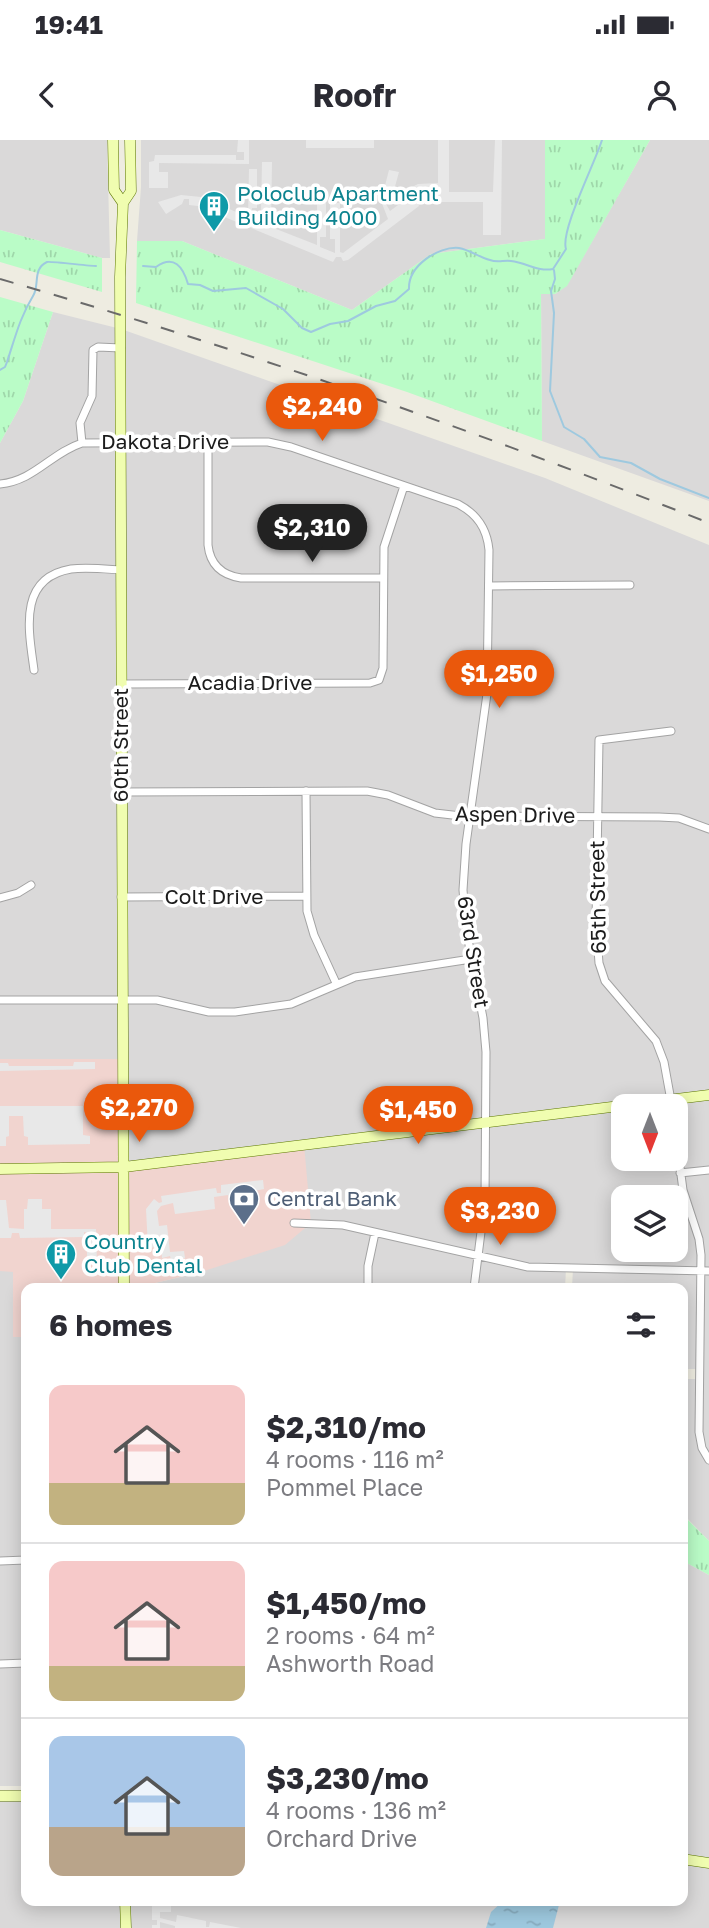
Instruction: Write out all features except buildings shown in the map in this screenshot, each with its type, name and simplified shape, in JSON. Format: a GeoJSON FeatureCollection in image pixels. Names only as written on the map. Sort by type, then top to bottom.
{"type":"FeatureCollection","features":[{"type":"Feature","properties":{"kind":"main road","name":"60th Street"},"geometry":{"type":"LineString","coordinates":[[113,140],[114,190],[123,203]]}},
{"type":"Feature","properties":{"kind":"main road","name":"60th Street"},"geometry":{"type":"LineString","coordinates":[[124,1283],[121,348],[123,203],[131,191],[130,140]]}},
{"type":"Feature","properties":{"kind":"main road"},"geometry":{"type":"LineString","coordinates":[[688,1099],[709,1095]]}},
{"type":"Feature","properties":{"kind":"main road"},"geometry":{"type":"LineString","coordinates":[[0,1169],[124,1167],[611,1109]]}},
{"type":"Feature","properties":{"kind":"main road"},"geometry":{"type":"LineString","coordinates":[[0,1796],[21,1796]]}},
{"type":"Feature","properties":{"kind":"main road"},"geometry":{"type":"LineString","coordinates":[[688,1860],[709,1863]]}},
{"type":"Feature","properties":{"kind":"main road"},"geometry":{"type":"LineString","coordinates":[[125,1906],[125,1928]]}},
{"type":"Feature","properties":{"kind":"street"},"geometry":{"type":"LineString","coordinates":[[82,443],[80,423],[92,396],[93,350],[98,347],[121,348]]}},
{"type":"Feature","properties":{"kind":"street"},"geometry":{"type":"LineString","coordinates":[[208,442],[209,553],[222,572],[241,578],[383,578],[384,547],[404,486]]}},
{"type":"Feature","properties":{"kind":"street","name":"Dakota Drive"},"geometry":{"type":"LineString","coordinates":[[0,484],[28,476],[64,449],[82,443],[280,444],[466,508],[480,522],[486,533]]}},
{"type":"Feature","properties":{"kind":"street","name":"63rd Street"},"geometry":{"type":"LineString","coordinates":[[475,1283],[485,1200],[485,1034],[471,959],[463,890],[487,694],[489,550],[486,533]]}},
{"type":"Feature","properties":{"kind":"street"},"geometry":{"type":"LineString","coordinates":[[34,670],[28,615],[38,589],[51,576],[69,570],[121,570]]}},
{"type":"Feature","properties":{"kind":"street","name":"Acadia Drive"},"geometry":{"type":"LineString","coordinates":[[121,684],[370,683],[379,680],[383,668],[383,578]]}},
{"type":"Feature","properties":{"kind":"street"},"geometry":{"type":"LineString","coordinates":[[489,586],[630,585]]}},
{"type":"Feature","properties":{"kind":"street","name":"65th Street"},"geometry":{"type":"LineString","coordinates":[[669,1094],[664,1062],[656,1041],[605,981],[599,964],[596,923],[599,740],[671,731]]}},
{"type":"Feature","properties":{"kind":"street"},"geometry":{"type":"LineString","coordinates":[[306,791],[306,897],[310,924],[336,983]]}},
{"type":"Feature","properties":{"kind":"street","name":"Aspen Drive"},"geometry":{"type":"LineString","coordinates":[[121,792],[367,791],[388,794],[435,813],[470,816],[679,818],[705,827]]}},
{"type":"Feature","properties":{"kind":"street"},"geometry":{"type":"LineString","coordinates":[[0,898],[18,893],[31,885]]}},
{"type":"Feature","properties":{"kind":"street","name":"Colt Drive"},"geometry":{"type":"LineString","coordinates":[[121,897],[306,897]]}},
{"type":"Feature","properties":{"kind":"street"},"geometry":{"type":"LineString","coordinates":[[0,1000],[157,1000],[209,1012],[235,1012],[291,1004],[311,997],[336,983],[368,974],[471,959]]}},
{"type":"Feature","properties":{"kind":"street"},"geometry":{"type":"LineString","coordinates":[[709,1170],[680,1173],[706,1271],[699,1441],[709,1460]]}},
{"type":"Feature","properties":{"kind":"street"},"geometry":{"type":"LineString","coordinates":[[294,1223],[330,1223],[520,1266],[706,1271]]}},
{"type":"Feature","properties":{"kind":"street"},"geometry":{"type":"LineString","coordinates":[[368,1283],[368,1266],[375,1233]]}},
{"type":"Feature","properties":{"kind":"street"},"geometry":{"type":"LineString","coordinates":[[700,1374],[709,1374]]}},
{"type":"Feature","properties":{"kind":"street"},"geometry":{"type":"LineString","coordinates":[[0,1561],[21,1560]]}},
{"type":"Feature","properties":{"kind":"street"},"geometry":{"type":"LineString","coordinates":[[0,1664],[21,1663]]}},
{"type":"Feature","properties":{"kind":"shaded area"},"geometry":{"type":"Polygon","coordinates":[[[0,140],[107,140],[110,258],[0,230],[0,140]]]}},
{"type":"Feature","properties":{"kind":"shaded area"},"geometry":{"type":"Polygon","coordinates":[[[141,140],[545,140],[545,239],[431,254],[352,310],[182,241],[137,241],[141,140]]]}},
{"type":"Feature","properties":{"kind":"shaded area"},"geometry":{"type":"Polygon","coordinates":[[[238,140],[249,140],[249,164],[159,163],[159,172],[168,172],[168,188],[149,188],[149,162],[154,161],[155,155],[236,155],[236,160],[244,160],[244,152],[237,152],[238,140]]]}},
{"type":"Feature","properties":{"kind":"shaded area"},"geometry":{"type":"Polygon","coordinates":[[[306,140],[374,140],[374,148],[306,148],[306,140]]]}},
{"type":"Feature","properties":{"kind":"shaded area"},"geometry":{"type":"Polygon","coordinates":[[[438,140],[449,140],[449,192],[493,192],[495,140],[502,140],[501,235],[483,235],[483,202],[424,202],[423,194],[416,199],[419,206],[348,260],[343,261],[341,257],[336,257],[333,262],[198,206],[189,205],[189,199],[184,199],[182,204],[166,214],[158,202],[181,195],[201,197],[248,217],[249,169],[257,169],[257,208],[252,208],[251,218],[267,225],[267,211],[261,211],[262,162],[272,162],[271,227],[317,245],[317,202],[326,203],[326,237],[320,237],[320,247],[335,253],[335,239],[330,239],[330,203],[340,203],[340,252],[343,253],[388,219],[381,201],[389,170],[399,172],[391,201],[386,204],[390,211],[413,194],[410,188],[418,184],[438,183],[438,140]]]}},
{"type":"Feature","properties":{"kind":"shaded area"},"geometry":{"type":"Polygon","coordinates":[[[650,140],[709,140],[709,501],[542,441],[541,294],[555,294],[567,285],[650,140]]]}},
{"type":"Feature","properties":{"kind":"shaded area"},"geometry":{"type":"Polygon","coordinates":[[[53,312],[121,329],[545,478],[709,545],[709,1541],[688,1519],[688,1379],[700,1379],[699,1369],[688,1369],[688,1283],[572,1283],[573,1269],[566,1269],[565,1283],[155,1283],[201,1272],[124,1167],[124,1059],[0,1059],[0,443],[23,401],[53,312]]]}},
{"type":"Feature","properties":{"kind":"shaded area"},"geometry":{"type":"Polygon","coordinates":[[[0,1059],[124,1059],[124,1166],[304,1144],[311,1223],[285,1245],[201,1272],[155,1283],[21,1283],[21,1337],[13,1337],[13,1272],[0,1271],[0,1059]]]}},
{"type":"Feature","properties":{"kind":"shaded area"},"geometry":{"type":"Polygon","coordinates":[[[74,1062],[95,1062],[95,1069],[0,1071],[0,1063],[8,1063],[9,1066],[73,1066],[74,1062]]]}},
{"type":"Feature","properties":{"kind":"shaded area"},"geometry":{"type":"Polygon","coordinates":[[[0,1106],[83,1106],[83,1135],[90,1136],[90,1144],[28,1145],[28,1137],[24,1136],[23,1116],[9,1116],[6,1146],[0,1146],[0,1106]]]}},
{"type":"Feature","properties":{"kind":"shaded area"},"geometry":{"type":"Polygon","coordinates":[[[263,1180],[264,1189],[249,1192],[251,1202],[230,1205],[228,1195],[214,1197],[215,1209],[175,1214],[173,1203],[161,1206],[157,1211],[159,1226],[167,1225],[170,1252],[184,1251],[185,1258],[162,1258],[161,1247],[148,1248],[146,1209],[154,1199],[159,1203],[162,1202],[161,1196],[216,1188],[217,1193],[221,1193],[221,1185],[263,1180]]]}},
{"type":"Feature","properties":{"kind":"shaded area"},"geometry":{"type":"Polygon","coordinates":[[[28,1199],[42,1199],[42,1209],[51,1209],[51,1229],[96,1229],[97,1265],[87,1265],[87,1241],[93,1240],[84,1232],[84,1237],[20,1238],[19,1233],[12,1233],[11,1238],[0,1238],[0,1200],[6,1200],[9,1228],[24,1229],[24,1209],[27,1209],[28,1199]]]}},
{"type":"Feature","properties":{"kind":"shaded area"},"geometry":{"type":"Polygon","coordinates":[[[0,1271],[13,1271],[13,1336],[21,1337],[21,1786],[0,1786],[0,1271]]]}},
{"type":"Feature","properties":{"kind":"shaded area"},"geometry":{"type":"Polygon","coordinates":[[[688,1564],[709,1575],[709,1928],[0,1928],[0,1796],[21,1796],[21,1906],[688,1906],[688,1564]]]}},
{"type":"Feature","properties":{"kind":"shaded area"},"geometry":{"type":"Polygon","coordinates":[[[152,1906],[171,1906],[171,1912],[160,1912],[160,1918],[176,1922],[177,1915],[206,1921],[206,1927],[209,1927],[210,1922],[241,1928],[175,1928],[160,1922],[160,1928],[152,1928],[152,1925],[157,1925],[157,1920],[152,1920],[152,1906]]]}},
{"type":"Feature","properties":{"kind":"green space"},"geometry":{"type":"Polygon","coordinates":[[[545,140],[650,140],[567,286],[555,294],[541,294],[542,441],[407,392],[136,303],[137,241],[182,241],[352,310],[431,254],[545,239],[545,140]]]}},
{"type":"Feature","properties":{"kind":"green space"},"geometry":{"type":"Polygon","coordinates":[[[0,230],[102,258],[102,292],[0,262],[0,230]]]}},
{"type":"Feature","properties":{"kind":"green space"},"geometry":{"type":"Polygon","coordinates":[[[0,297],[53,312],[23,401],[0,443],[0,297]]]}},
{"type":"Feature","properties":{"kind":"green space"},"geometry":{"type":"Polygon","coordinates":[[[688,1520],[709,1541],[709,1575],[688,1564],[688,1520]]]}},
{"type":"Feature","properties":{"kind":"water"},"geometry":{"type":"Polygon","coordinates":[[[498,1906],[559,1906],[553,1928],[486,1928],[491,1912],[498,1906]]]}},
{"type":"Feature","properties":{"kind":"waterway"},"geometry":{"type":"LineString","coordinates":[[143,266],[156,267],[162,263],[173,262],[183,272],[188,284],[200,285],[213,291],[246,288],[283,309],[302,328],[311,332],[330,324],[348,321],[376,306],[395,301],[409,289],[413,273],[419,265],[442,250],[459,248],[493,261],[511,261],[553,269],[566,249],[568,228],[602,140]]}},
{"type":"Feature","properties":{"kind":"waterway"},"geometry":{"type":"LineString","coordinates":[[0,370],[5,367],[21,320],[35,292],[42,265],[50,262],[96,266]]}},
{"type":"Feature","properties":{"kind":"waterway"},"geometry":{"type":"LineString","coordinates":[[554,270],[555,279],[551,291],[554,313],[550,391],[564,427],[584,439],[600,457],[631,463],[660,479],[709,498]]}},
{"type":"Feature","properties":{"kind":"railway"},"geometry":{"type":"LineString","coordinates":[[0,279],[179,333],[357,392],[709,523]]}},
{"type":"Feature","properties":{"kind":"place","name":"Poloclub Apartment Building 4000"},"geometry":{"type":"Point","coordinates":[214,233]}},
{"type":"Feature","properties":{"kind":"place","name":"Central Bank"},"geometry":{"type":"Point","coordinates":[244,1226]}},
{"type":"Feature","properties":{"kind":"place","name":"Country Club Dental"},"geometry":{"type":"Point","coordinates":[61,1281]}}]}
